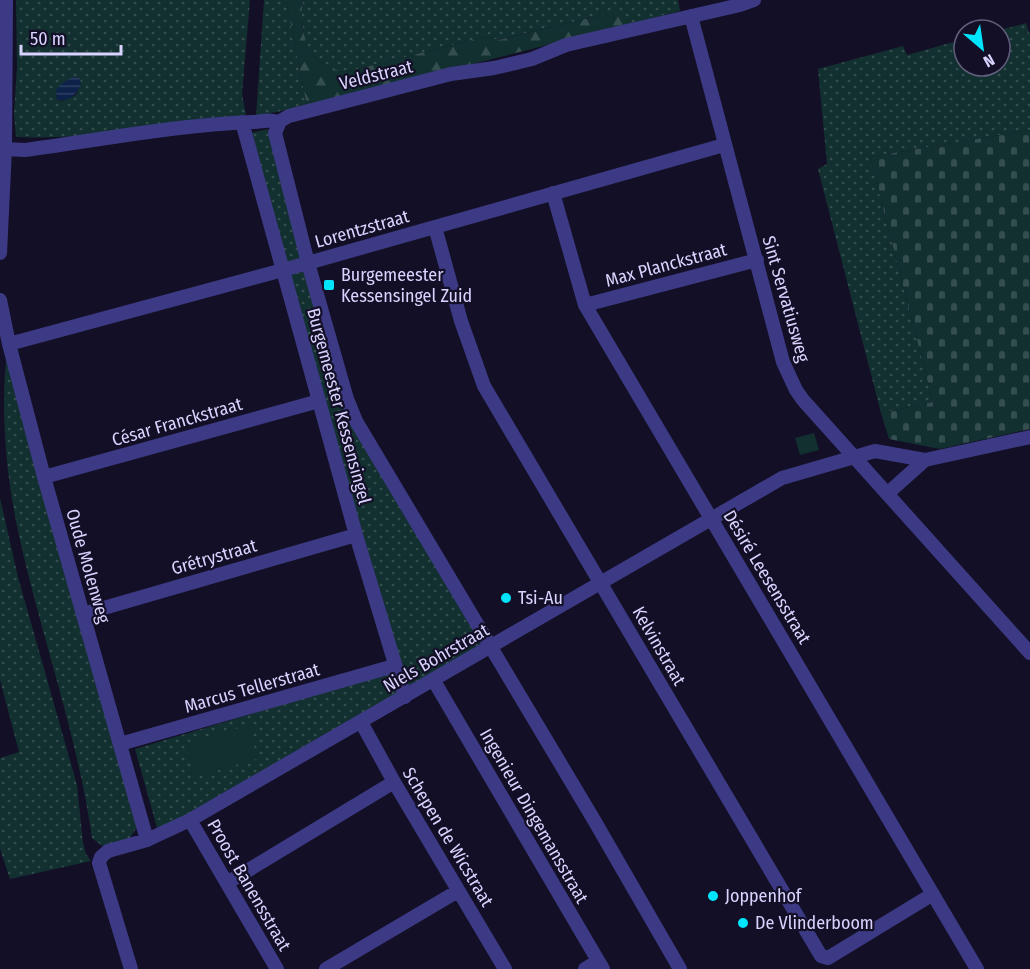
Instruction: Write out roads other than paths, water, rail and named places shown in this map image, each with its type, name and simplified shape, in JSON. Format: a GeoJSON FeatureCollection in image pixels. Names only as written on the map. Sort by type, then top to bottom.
{"type":"FeatureCollection","features":[{"type":"Feature","properties":{"kind":"street"},"geometry":{"type":"LineString","coordinates":[[0,253],[6,0]]}},
{"type":"Feature","properties":{"kind":"street","name":"Veldstraat"},"geometry":{"type":"LineString","coordinates":[[4,149],[25,150],[156,131],[242,122],[272,120],[279,123],[286,117],[299,113],[451,74],[494,68],[532,59],[566,45],[754,0]]}},
{"type":"Feature","properties":{"kind":"street","name":"Sint Servatiusweg"},"geometry":{"type":"LineString","coordinates":[[691,16],[783,362],[791,380],[803,400],[852,457],[888,493],[1030,653]]}},
{"type":"Feature","properties":{"kind":"street","name":"Burgemeester Kessensingel"},"geometry":{"type":"LineString","coordinates":[[242,122],[356,535],[405,697]]}},
{"type":"Feature","properties":{"kind":"street","name":"Burgemeester Kessensingel"},"geometry":{"type":"LineString","coordinates":[[279,123],[275,137],[308,263],[347,399],[356,422],[680,968]]}},
{"type":"Feature","properties":{"kind":"street","name":"Lorentzstraat"},"geometry":{"type":"LineString","coordinates":[[9,344],[283,270],[724,145]]}},
{"type":"Feature","properties":{"kind":"street","name":"Désiré Leesensstraat"},"geometry":{"type":"LineString","coordinates":[[553,193],[585,305],[977,969]]}},
{"type":"Feature","properties":{"kind":"street","name":"Kelvinstraat"},"geometry":{"type":"LineString","coordinates":[[435,227],[461,321],[484,386],[821,956],[828,958],[933,894]]}},
{"type":"Feature","properties":{"kind":"street","name":"Max Planckstraat"},"geometry":{"type":"LineString","coordinates":[[585,305],[757,260]]}},
{"type":"Feature","properties":{"kind":"street","name":"Oude Molenweg"},"geometry":{"type":"LineString","coordinates":[[0,300],[9,344],[44,477],[147,840]]}},
{"type":"Feature","properties":{"kind":"street","name":"César Franckstraat"},"geometry":{"type":"LineString","coordinates":[[44,477],[319,401]]}},
{"type":"Feature","properties":{"kind":"street"},"geometry":{"type":"LineString","coordinates":[[888,493],[926,460],[1030,437]]}},
{"type":"Feature","properties":{"kind":"street","name":"Niels Bohrstraat"},"geometry":{"type":"LineString","coordinates":[[131,969],[100,870],[101,856],[113,849],[147,840],[190,820],[782,478],[875,451],[926,460]]}},
{"type":"Feature","properties":{"kind":"street","name":"Grétrystraat"},"geometry":{"type":"LineString","coordinates":[[83,614],[356,535]]}},
{"type":"Feature","properties":{"kind":"street","name":"Marcus Tellerstraat"},"geometry":{"type":"LineString","coordinates":[[120,744],[394,666]]}},
{"type":"Feature","properties":{"kind":"street","name":"Ingenieur Dingemansstraat"},"geometry":{"type":"LineString","coordinates":[[434,681],[601,965]]}},
{"type":"Feature","properties":{"kind":"street","name":"Schepen de Wicstraat"},"geometry":{"type":"LineString","coordinates":[[361,722],[505,969]]}},
{"type":"Feature","properties":{"kind":"street"},"geometry":{"type":"LineString","coordinates":[[226,883],[394,782]]}},
{"type":"Feature","properties":{"kind":"street","name":"Proost Banensstraat"},"geometry":{"type":"LineString","coordinates":[[190,820],[277,969]]}},
{"type":"Feature","properties":{"kind":"street"},"geometry":{"type":"LineString","coordinates":[[326,969],[458,891]]}},
{"type":"Feature","properties":{"kind":"street"},"geometry":{"type":"LineString","coordinates":[[585,969],[601,965]]}},
{"type":"Feature","properties":{"kind":"water"},"geometry":{"type":"Polygon","coordinates":[[[73,77],[79,78],[81,82],[76,93],[66,100],[57,100],[56,90],[73,77]]]}},
{"type":"Feature","properties":{"kind":"place","name":"Burgemeester Kessensingel Zuid"},"geometry":{"type":"Point","coordinates":[329,285]}},
{"type":"Feature","properties":{"kind":"place","name":"Tsi-Au"},"geometry":{"type":"Point","coordinates":[506,598]}},
{"type":"Feature","properties":{"kind":"place","name":"Joppenhof"},"geometry":{"type":"Point","coordinates":[713,896]}},
{"type":"Feature","properties":{"kind":"place","name":"De Vlinderboom"},"geometry":{"type":"Point","coordinates":[743,923]}}]}
